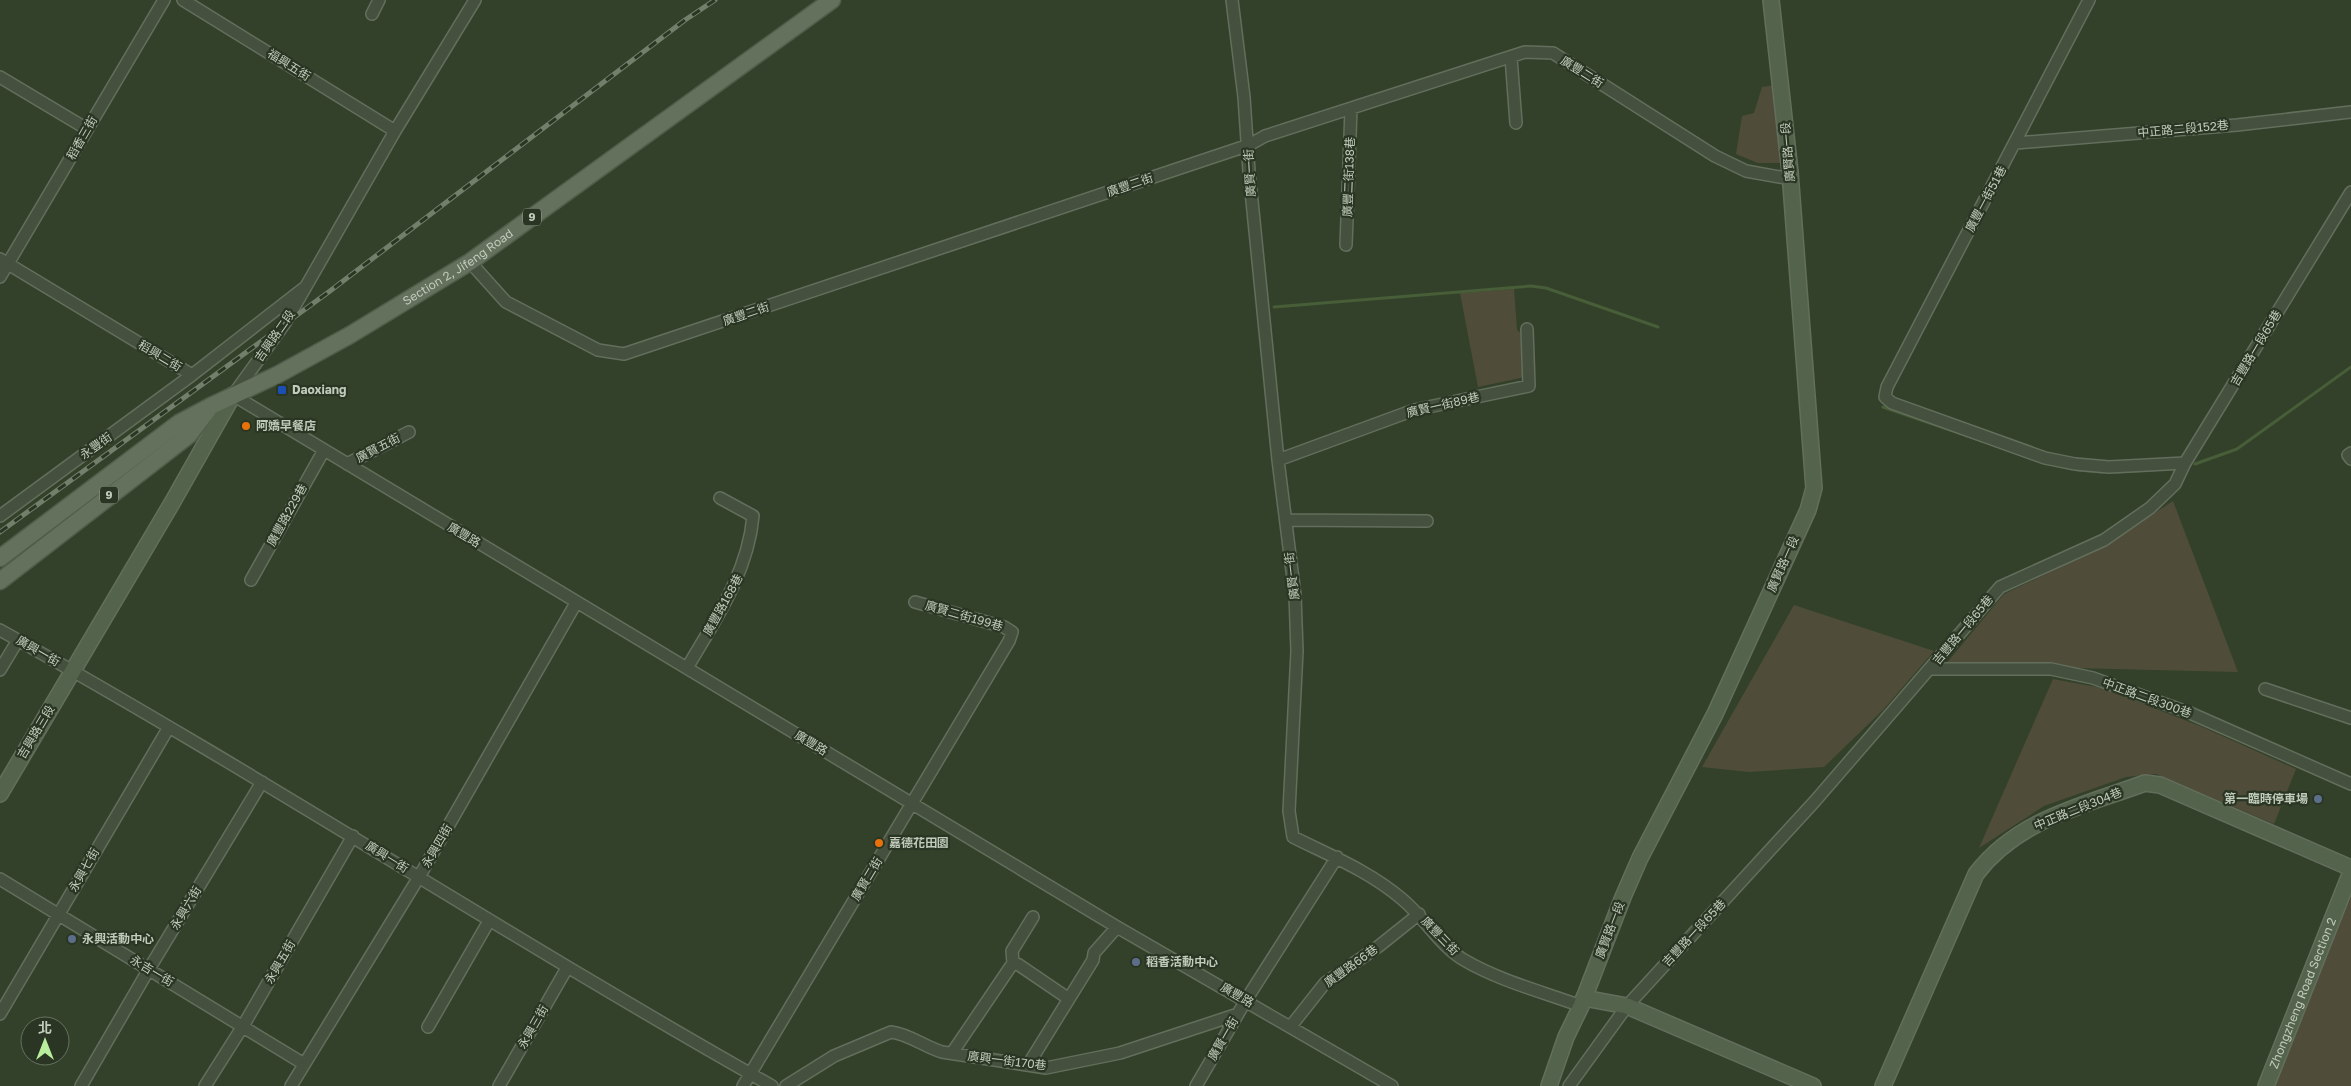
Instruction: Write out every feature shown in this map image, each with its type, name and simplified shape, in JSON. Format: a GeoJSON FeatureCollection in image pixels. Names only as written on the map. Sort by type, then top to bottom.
{"type":"FeatureCollection","features":[{"type":"Feature","properties":{"kind":"main road","name":"Section 2, Jifeng Road"},"geometry":{"type":"LineString","coordinates":[[0,558],[179,423],[277,375],[350,335],[470,262],[832,0]]}},
{"type":"Feature","properties":{"kind":"main road","name":"Section 2, Jifeng Road"},"geometry":{"type":"LineString","coordinates":[[0,581],[189,435],[213,405]]}},
{"type":"Feature","properties":{"kind":"street","name":"稻香三街"},"geometry":{"type":"LineString","coordinates":[[0,277],[4,262],[87,129],[164,0]]}},
{"type":"Feature","properties":{"kind":"street","name":"福興五街"},"geometry":{"type":"LineString","coordinates":[[183,0],[396,131]]}},
{"type":"Feature","properties":{"kind":"street"},"geometry":{"type":"LineString","coordinates":[[372,14],[379,0]]}},
{"type":"Feature","properties":{"kind":"street","name":"吉興路二段"},"geometry":{"type":"LineString","coordinates":[[72,671],[172,503],[233,395],[285,323],[309,284],[396,131],[475,0]]}},
{"type":"Feature","properties":{"kind":"street","name":"廣賢一街"},"geometry":{"type":"LineString","coordinates":[[1196,1086],[1246,1000],[1337,857],[1293,837],[1291,832],[1289,810],[1298,632],[1278,460],[1249,171],[1249,145],[1232,0]]}},
{"type":"Feature","properties":{"kind":"street","name":"廣賢路一段"},"geometry":{"type":"LineString","coordinates":[[1549,1086],[1566,1037],[1640,858],[1715,714],[1808,510],[1814,488],[1791,179],[1772,0]]}},
{"type":"Feature","properties":{"kind":"street","name":"廣豐一街51巷"},"geometry":{"type":"LineString","coordinates":[[2088,0],[2016,143],[1887,387],[1885,397],[1892,404],[2045,458],[2076,464],[2109,467],[2185,463]]}},
{"type":"Feature","properties":{"kind":"street","name":"廣豐二街"},"geometry":{"type":"LineString","coordinates":[[470,262],[506,302],[598,350],[624,354],[1249,145],[1265,136],[1525,52],[1553,53],[1715,156],[1746,171],[1791,179]]}},
{"type":"Feature","properties":{"kind":"street"},"geometry":{"type":"LineString","coordinates":[[1511,56],[1516,123]]}},
{"type":"Feature","properties":{"kind":"street"},"geometry":{"type":"LineString","coordinates":[[0,77],[87,129]]}},
{"type":"Feature","properties":{"kind":"street","name":"廣豐二街138巷"},"geometry":{"type":"LineString","coordinates":[[1346,245],[1351,108]]}},
{"type":"Feature","properties":{"kind":"street","name":"中正路二段152巷"},"geometry":{"type":"LineString","coordinates":[[2016,143],[2237,125],[2351,112]]}},
{"type":"Feature","properties":{"kind":"street","name":"吉豐路一段65巷"},"geometry":{"type":"LineString","coordinates":[[1569,1086],[1627,1006],[1815,801],[2000,587],[2104,540],[2150,508],[2175,484],[2185,463],[2351,192]]}},
{"type":"Feature","properties":{"kind":"street","name":"稻興二街"},"geometry":{"type":"LineString","coordinates":[[4,262],[192,375],[309,284]]}},
{"type":"Feature","properties":{"kind":"street","name":"廣賢一街89巷"},"geometry":{"type":"LineString","coordinates":[[1278,460],[1414,410],[1528,386],[1527,329]]}},
{"type":"Feature","properties":{"kind":"street","name":"永豐街"},"geometry":{"type":"LineString","coordinates":[[0,516],[192,375]]}},
{"type":"Feature","properties":{"kind":"street","name":"廣豐路"},"geometry":{"type":"LineString","coordinates":[[233,395],[576,603],[1117,926],[1392,1086]]}},
{"type":"Feature","properties":{"kind":"street","name":"廣賢五街"},"geometry":{"type":"LineString","coordinates":[[347,464],[409,432]]}},
{"type":"Feature","properties":{"kind":"street","name":"廣豐路229巷"},"geometry":{"type":"LineString","coordinates":[[251,580],[324,450]]}},
{"type":"Feature","properties":{"kind":"street"},"geometry":{"type":"LineString","coordinates":[[2351,453],[2348,455],[2351,459]]}},
{"type":"Feature","properties":{"kind":"street","name":"廣豐路168巷"},"geometry":{"type":"LineString","coordinates":[[687,668],[742,570],[752,538],[753,516],[720,498]]}},
{"type":"Feature","properties":{"kind":"street"},"geometry":{"type":"LineString","coordinates":[[1286,520],[1427,521]]}},
{"type":"Feature","properties":{"kind":"street","name":"廣賢二街199巷"},"geometry":{"type":"LineString","coordinates":[[915,602],[1004,627],[1012,632]]}},
{"type":"Feature","properties":{"kind":"street","name":"永興四街"},"geometry":{"type":"LineString","coordinates":[[291,1086],[419,877],[576,603]]}},
{"type":"Feature","properties":{"kind":"street","name":"廣興一街"},"geometry":{"type":"LineString","coordinates":[[0,630],[353,836],[567,968],[772,1086]]}},
{"type":"Feature","properties":{"kind":"street","name":"廣賢二街"},"geometry":{"type":"LineString","coordinates":[[743,1086],[1009,641],[1012,632]]}},
{"type":"Feature","properties":{"kind":"street"},"geometry":{"type":"LineString","coordinates":[[0,670],[18,640]]}},
{"type":"Feature","properties":{"kind":"street","name":"中正路二段300巷"},"geometry":{"type":"LineString","coordinates":[[1931,669],[2051,669],[2094,678],[2190,713],[2351,784]]}},
{"type":"Feature","properties":{"kind":"street","name":"吉興路三段"},"geometry":{"type":"LineString","coordinates":[[0,794],[72,671]]}},
{"type":"Feature","properties":{"kind":"street"},"geometry":{"type":"LineString","coordinates":[[2265,689],[2351,718]]}},
{"type":"Feature","properties":{"kind":"street","name":"永興七街"},"geometry":{"type":"LineString","coordinates":[[0,1014],[168,727]]}},
{"type":"Feature","properties":{"kind":"street","name":"永興六街"},"geometry":{"type":"LineString","coordinates":[[81,1086],[149,968],[262,782]]}},
{"type":"Feature","properties":{"kind":"street","name":"中正路二段304巷"},"geometry":{"type":"LineString","coordinates":[[1883,1086],[1976,874],[1991,855],[2015,836],[2044,820],[2146,783],[2160,785],[2351,868]]}},
{"type":"Feature","properties":{"kind":"street","name":"永興五街"},"geometry":{"type":"LineString","coordinates":[[205,1086],[243,1026],[353,836]]}},
{"type":"Feature","properties":{"kind":"street","name":"廣豐三街"},"geometry":{"type":"LineString","coordinates":[[1337,857],[1377,879],[1419,914],[1446,945],[1462,959],[1502,977],[1582,1002],[1627,1006],[1813,1086]]}},
{"type":"Feature","properties":{"kind":"street","name":"Zhongzheng Road Section 2"},"geometry":{"type":"LineString","coordinates":[[2266,1086],[2351,872]]}},
{"type":"Feature","properties":{"kind":"street","name":"永吉一街"},"geometry":{"type":"LineString","coordinates":[[0,879],[304,1064]]}},
{"type":"Feature","properties":{"kind":"street","name":"廣豐路66巷"},"geometry":{"type":"LineString","coordinates":[[1291,1026],[1325,983],[1379,946],[1419,914]]}},
{"type":"Feature","properties":{"kind":"street"},"geometry":{"type":"LineString","coordinates":[[952,1053],[1012,963],[1012,951],[1033,917]]}},
{"type":"Feature","properties":{"kind":"street"},"geometry":{"type":"LineString","coordinates":[[428,1027],[489,921]]}},
{"type":"Feature","properties":{"kind":"street"},"geometry":{"type":"LineString","coordinates":[[1028,1065],[1093,960],[1094,954],[1117,926]]}},
{"type":"Feature","properties":{"kind":"street"},"geometry":{"type":"LineString","coordinates":[[1012,963],[1020,965],[1069,999]]}},
{"type":"Feature","properties":{"kind":"street","name":"永興三街"},"geometry":{"type":"LineString","coordinates":[[499,1086],[567,968]]}},
{"type":"Feature","properties":{"kind":"street","name":"廣興一街170巷"},"geometry":{"type":"LineString","coordinates":[[786,1086],[834,1056],[892,1032],[905,1035],[926,1047],[1046,1068],[1096,1059],[1157,1042],[1238,1014]]}},
{"type":"Feature","properties":{"kind":"shaded area"},"geometry":{"type":"Polygon","coordinates":[[[1775,85],[1782,163],[1758,163],[1736,154],[1742,116],[1754,113],[1762,87],[1775,85]]]}},
{"type":"Feature","properties":{"kind":"shaded area"},"geometry":{"type":"Polygon","coordinates":[[[1514,289],[1517,330],[1522,334],[1525,377],[1478,387],[1460,293],[1514,289]]]}},
{"type":"Feature","properties":{"kind":"shaded area"},"geometry":{"type":"Polygon","coordinates":[[[2173,501],[2238,672],[1945,665],[2004,594],[2101,548],[2173,501]]]}},
{"type":"Feature","properties":{"kind":"shaded area"},"geometry":{"type":"Polygon","coordinates":[[[1794,605],[1934,651],[1883,710],[1824,767],[1749,772],[1702,767],[1794,605]]]}},
{"type":"Feature","properties":{"kind":"shaded area"},"geometry":{"type":"Polygon","coordinates":[[[2053,679],[2102,688],[2200,726],[2296,769],[2274,824],[2156,774],[2126,777],[2044,806],[1979,848],[2053,679]]]}},
{"type":"Feature","properties":{"kind":"shaded area"},"geometry":{"type":"Polygon","coordinates":[[[2351,897],[2351,1086],[2272,1086],[2351,897]]]}},
{"type":"Feature","properties":{"kind":"waterway"},"geometry":{"type":"LineString","coordinates":[[1274,307],[1531,286],[1546,288],[1658,327]]}},
{"type":"Feature","properties":{"kind":"waterway"},"geometry":{"type":"LineString","coordinates":[[2195,464],[2237,449],[2351,367]]}},
{"type":"Feature","properties":{"kind":"waterway"},"geometry":{"type":"LineString","coordinates":[[1883,407],[1982,441]]}},
{"type":"Feature","properties":{"kind":"waterway"},"geometry":{"type":"LineString","coordinates":[[2059,466],[2072,469]]}},
{"type":"Feature","properties":{"kind":"waterway"},"geometry":{"type":"LineString","coordinates":[[2078,470],[2102,472]]}},
{"type":"Feature","properties":{"kind":"waterway"},"geometry":{"type":"LineString","coordinates":[[2116,472],[2154,470]]}},
{"type":"Feature","properties":{"kind":"railway"},"geometry":{"type":"LineString","coordinates":[[0,532],[330,291],[685,20],[715,0]]}},
{"type":"Feature","properties":{"kind":"place","name":"Daoxiang"},"geometry":{"type":"Point","coordinates":[282,390]}},
{"type":"Feature","properties":{"kind":"place","name":"阿嬌早餐店"},"geometry":{"type":"Point","coordinates":[246,426]}},
{"type":"Feature","properties":{"kind":"place","name":"第一臨時停車場"},"geometry":{"type":"Point","coordinates":[2318,799]}},
{"type":"Feature","properties":{"kind":"place","name":"嘉德花田園"},"geometry":{"type":"Point","coordinates":[879,843]}},
{"type":"Feature","properties":{"kind":"place","name":"永興活動中心"},"geometry":{"type":"Point","coordinates":[72,939]}},
{"type":"Feature","properties":{"kind":"place","name":"稻香活動中心"},"geometry":{"type":"Point","coordinates":[1136,962]}}]}
